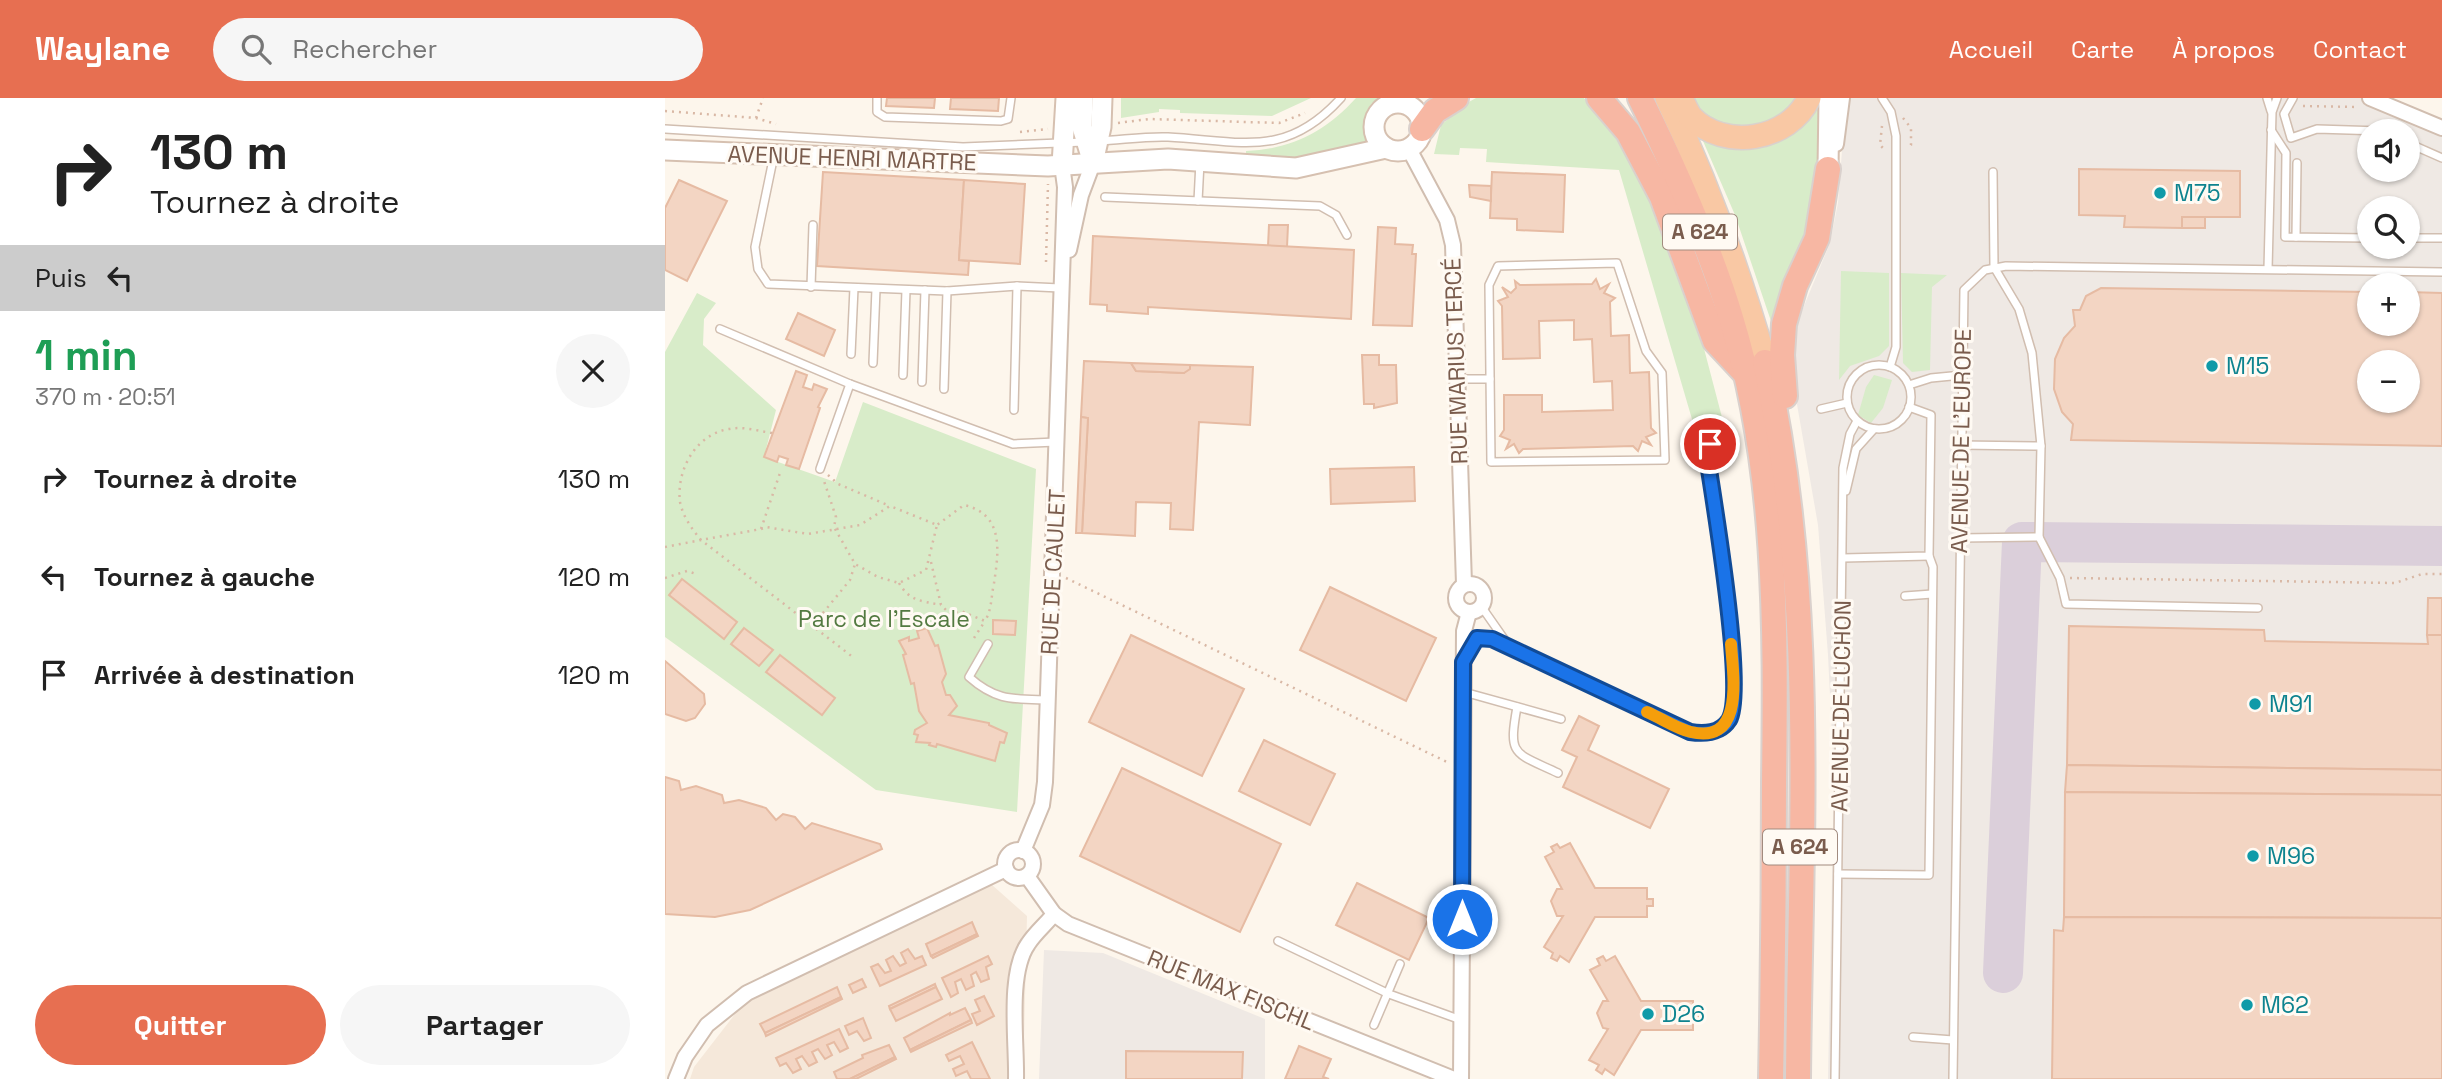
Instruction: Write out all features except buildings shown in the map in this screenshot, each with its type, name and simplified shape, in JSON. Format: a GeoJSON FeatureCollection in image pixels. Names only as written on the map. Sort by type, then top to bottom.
{"type":"FeatureCollection","features":[{"type":"Feature","properties":{"kind":"highway"},"geometry":{"type":"LineString","coordinates":[[1415,139],[1435,111],[1456,98]]}},
{"type":"Feature","properties":{"kind":"highway"},"geometry":{"type":"LineString","coordinates":[[1599,98],[1628,132],[1662,197],[1715,341],[1754,367]]}},
{"type":"Feature","properties":{"kind":"highway","name":"A 624"},"geometry":{"type":"LineString","coordinates":[[1640,98],[1671,162],[1754,367],[1784,459],[1800,615],[1798,1079]]}},
{"type":"Feature","properties":{"kind":"highway"},"geometry":{"type":"LineString","coordinates":[[1667,98],[1715,205],[1744,288],[1754,367]]}},
{"type":"Feature","properties":{"kind":"highway"},"geometry":{"type":"LineString","coordinates":[[1681,98],[1690,116],[1704,126],[1728,136],[1743,138],[1759,136],[1784,125],[1808,98]]}},
{"type":"Feature","properties":{"kind":"highway"},"geometry":{"type":"LineString","coordinates":[[1800,615],[1805,542],[1782,355],[1790,300],[1817,238],[1828,169]]}},
{"type":"Feature","properties":{"kind":"highway","name":"A 624"},"geometry":{"type":"LineString","coordinates":[[1754,367],[1771,555],[1775,638],[1772,1079]]}},
{"type":"Feature","properties":{"kind":"main road","name":"RUE DE CAULET"},"geometry":{"type":"LineString","coordinates":[[1062,165],[1066,98]]}},
{"type":"Feature","properties":{"kind":"main road","name":"RUE DE CAULET"},"geometry":{"type":"LineString","coordinates":[[1083,98],[1092,142],[1093,163]]}},
{"type":"Feature","properties":{"kind":"main road","name":"RUE DE CAULET"},"geometry":{"type":"LineString","coordinates":[[1092,142],[1102,98]]}},
{"type":"Feature","properties":{"kind":"main road"},"geometry":{"type":"LineString","coordinates":[[1828,169],[1829,98]]}},
{"type":"Feature","properties":{"kind":"main road"},"geometry":{"type":"LineString","coordinates":[[1410,102],[1418,114],[1415,139],[1393,151],[1385,148],[1375,136],[1378,113],[1390,104],[1410,102]]}},
{"type":"Feature","properties":{"kind":"main road"},"geometry":{"type":"LineString","coordinates":[[1062,165],[1168,159],[1296,168],[1385,148]]}},
{"type":"Feature","properties":{"kind":"main road","name":"AVENUE HENRI MARTRE"},"geometry":{"type":"LineString","coordinates":[[665,150],[1062,165]]}},
{"type":"Feature","properties":{"kind":"street"},"geometry":{"type":"LineString","coordinates":[[1828,169],[1836,143],[1842,98]]}},
{"type":"Feature","properties":{"kind":"street"},"geometry":{"type":"LineString","coordinates":[[2369,104],[2442,128]]}},
{"type":"Feature","properties":{"kind":"street","name":"RUE MARIUS TERCÉ"},"geometry":{"type":"LineString","coordinates":[[1415,139],[1447,220],[1453,245],[1464,584],[1456,592],[1456,603],[1475,609],[1464,631],[1463,662],[1461,1079]]}},
{"type":"Feature","properties":{"kind":"street","name":"RUE DE CAULET"},"geometry":{"type":"LineString","coordinates":[[1060,288],[1081,195],[1093,163]]}},
{"type":"Feature","properties":{"kind":"street","name":"RUE DE CAULET"},"geometry":{"type":"LineString","coordinates":[[1023,851],[1042,804],[1053,572],[1065,187],[1062,165]]}},
{"type":"Feature","properties":{"kind":"street"},"geometry":{"type":"LineString","coordinates":[[1464,584],[1477,585],[1481,589],[1484,601],[1475,609]]}},
{"type":"Feature","properties":{"kind":"street"},"geometry":{"type":"LineString","coordinates":[[1023,851],[1033,862],[1027,876],[1017,878],[1006,869],[1006,861],[1011,853],[1023,851]]}},
{"type":"Feature","properties":{"kind":"street"},"geometry":{"type":"LineString","coordinates":[[676,1079],[685,1058],[707,1025],[747,993],[1006,869]]}},
{"type":"Feature","properties":{"kind":"street","name":"RUE MAX FISCHL"},"geometry":{"type":"LineString","coordinates":[[1027,876],[1053,914],[1068,924],[1454,1079]]}},
{"type":"Feature","properties":{"kind":"street"},"geometry":{"type":"LineString","coordinates":[[1016,1079],[1017,978],[1020,961],[1028,943],[1053,914]]}},
{"type":"Feature","properties":{"kind":"lane"},"geometry":{"type":"LineString","coordinates":[[877,98],[877,112],[881,117],[1001,121],[1008,119],[1011,98]]}},
{"type":"Feature","properties":{"kind":"lane"},"geometry":{"type":"LineString","coordinates":[[665,129],[963,147],[1092,142],[1141,137],[1259,143],[1281,140],[1304,132],[1341,98]]}},
{"type":"Feature","properties":{"kind":"lane"},"geometry":{"type":"LineString","coordinates":[[1882,98],[1891,112],[1896,136],[1896,347],[1890,367]]}},
{"type":"Feature","properties":{"kind":"lane"},"geometry":{"type":"LineString","coordinates":[[2267,98],[2272,112]]}},
{"type":"Feature","properties":{"kind":"lane"},"geometry":{"type":"LineString","coordinates":[[2268,269],[2271,130],[2272,112],[2277,98]]}},
{"type":"Feature","properties":{"kind":"lane"},"geometry":{"type":"LineString","coordinates":[[2293,98],[2286,107],[2286,127],[2291,138],[2318,129],[2357,130]]}},
{"type":"Feature","properties":{"kind":"lane"},"geometry":{"type":"LineString","coordinates":[[2271,130],[2286,153],[2285,237],[2357,237]]}},
{"type":"Feature","properties":{"kind":"lane"},"geometry":{"type":"LineString","coordinates":[[2420,148],[2442,158]]}},
{"type":"Feature","properties":{"kind":"lane"},"geometry":{"type":"LineString","coordinates":[[774,154],[755,247],[758,269],[768,284],[947,291],[1017,286],[1060,288]]}},
{"type":"Feature","properties":{"kind":"lane"},"geometry":{"type":"LineString","coordinates":[[1198,201],[1201,161]]}},
{"type":"Feature","properties":{"kind":"lane"},"geometry":{"type":"LineString","coordinates":[[2297,163],[2297,237]]}},
{"type":"Feature","properties":{"kind":"lane"},"geometry":{"type":"LineString","coordinates":[[1993,172],[1994,267],[2019,309],[2032,353],[2041,446],[2039,537],[2060,579],[2066,604],[2258,608]]}},
{"type":"Feature","properties":{"kind":"lane"},"geometry":{"type":"LineString","coordinates":[[1105,197],[1320,206],[1336,215],[1347,235]]}},
{"type":"Feature","properties":{"kind":"lane"},"geometry":{"type":"LineString","coordinates":[[811,287],[813,225]]}},
{"type":"Feature","properties":{"kind":"lane"},"geometry":{"type":"LineString","coordinates":[[2420,238],[2442,239]]}},
{"type":"Feature","properties":{"kind":"lane"},"geometry":{"type":"LineString","coordinates":[[1617,263],[1646,351],[1662,373],[1665,460],[1491,462],[1490,379],[1489,285],[1498,266],[1617,263]]}},
{"type":"Feature","properties":{"kind":"lane"},"geometry":{"type":"LineString","coordinates":[[1994,267],[2442,272]]}},
{"type":"Feature","properties":{"kind":"lane","name":"AVENUE DE L'EUROPE"},"geometry":{"type":"LineString","coordinates":[[1953,1079],[1964,290],[1985,270],[1994,267]]}},
{"type":"Feature","properties":{"kind":"lane"},"geometry":{"type":"LineString","coordinates":[[1014,410],[1017,286]]}},
{"type":"Feature","properties":{"kind":"lane"},"geometry":{"type":"LineString","coordinates":[[851,354],[855,288]]}},
{"type":"Feature","properties":{"kind":"lane"},"geometry":{"type":"LineString","coordinates":[[873,363],[876,289]]}},
{"type":"Feature","properties":{"kind":"lane"},"geometry":{"type":"LineString","coordinates":[[903,375],[906,290]]}},
{"type":"Feature","properties":{"kind":"lane"},"geometry":{"type":"LineString","coordinates":[[922,382],[925,290]]}},
{"type":"Feature","properties":{"kind":"lane"},"geometry":{"type":"LineString","coordinates":[[944,389],[947,291]]}},
{"type":"Feature","properties":{"kind":"lane"},"geometry":{"type":"LineString","coordinates":[[720,329],[851,384],[1013,444],[1056,442]]}},
{"type":"Feature","properties":{"kind":"lane"},"geometry":{"type":"LineString","coordinates":[[1844,502],[1856,449],[1874,429],[1896,424],[1909,407],[1909,385],[1904,377],[1890,367],[1876,365],[1856,374],[1848,389],[1847,403],[1857,421],[1874,429]]}},
{"type":"Feature","properties":{"kind":"lane"},"geometry":{"type":"LineString","coordinates":[[1909,385],[1930,378],[1962,375]]}},
{"type":"Feature","properties":{"kind":"lane"},"geometry":{"type":"LineString","coordinates":[[1457,379],[1490,379]]}},
{"type":"Feature","properties":{"kind":"lane"},"geometry":{"type":"LineString","coordinates":[[820,469],[851,384]]}},
{"type":"Feature","properties":{"kind":"lane"},"geometry":{"type":"LineString","coordinates":[[1821,409],[1847,403]]}},
{"type":"Feature","properties":{"kind":"lane"},"geometry":{"type":"LineString","coordinates":[[1838,874],[1929,875],[1933,567],[1929,556],[1931,415],[1909,407]]}},
{"type":"Feature","properties":{"kind":"lane"},"geometry":{"type":"LineString","coordinates":[[1844,502],[1843,468],[1850,435],[1857,421]]}},
{"type":"Feature","properties":{"kind":"lane"},"geometry":{"type":"LineString","coordinates":[[1463,662],[1477,638],[1483,636],[1690,732],[1708,734],[1728,721],[1734,705],[1733,668],[1726,585],[1708,463],[1710,444],[1717,434],[1724,431]]}},
{"type":"Feature","properties":{"kind":"lane"},"geometry":{"type":"LineString","coordinates":[[1960,445],[2041,446]]}},
{"type":"Feature","properties":{"kind":"lane","name":"AVENUE DE LUCHON"},"geometry":{"type":"LineString","coordinates":[[1835,1079],[1844,502]]}},
{"type":"Feature","properties":{"kind":"lane"},"geometry":{"type":"LineString","coordinates":[[1960,538],[2039,537]]}},
{"type":"Feature","properties":{"kind":"lane"},"geometry":{"type":"LineString","coordinates":[[1843,558],[1929,556]]}},
{"type":"Feature","properties":{"kind":"lane"},"geometry":{"type":"LineString","coordinates":[[1905,596],[1932,594]]}},
{"type":"Feature","properties":{"kind":"lane"},"geometry":{"type":"LineString","coordinates":[[1475,609],[1509,646]]}},
{"type":"Feature","properties":{"kind":"lane"},"geometry":{"type":"LineString","coordinates":[[988,644],[969,677],[987,693],[1016,699],[1047,700]]}},
{"type":"Feature","properties":{"kind":"lane"},"geometry":{"type":"LineString","coordinates":[[1463,692],[1561,719]]}},
{"type":"Feature","properties":{"kind":"lane"},"geometry":{"type":"LineString","coordinates":[[1517,706],[1513,746],[1521,756],[1557,773]]}},
{"type":"Feature","properties":{"kind":"lane"},"geometry":{"type":"LineString","coordinates":[[1278,941],[1388,994],[1461,1020]]}},
{"type":"Feature","properties":{"kind":"lane"},"geometry":{"type":"LineString","coordinates":[[1374,1025],[1400,964]]}},
{"type":"Feature","properties":{"kind":"lane"},"geometry":{"type":"LineString","coordinates":[[1913,1037],[1953,1040]]}},
{"type":"Feature","properties":{"kind":"path"},"geometry":{"type":"LineString","coordinates":[[665,111],[756,118],[763,98]]}},
{"type":"Feature","properties":{"kind":"path"},"geometry":{"type":"LineString","coordinates":[[2286,107],[2314,103],[2369,104]]}},
{"type":"Feature","properties":{"kind":"path"},"geometry":{"type":"LineString","coordinates":[[1119,123],[1149,120],[1279,123],[1309,111]]}},
{"type":"Feature","properties":{"kind":"path"},"geometry":{"type":"LineString","coordinates":[[772,433],[728,429],[709,436],[694,449],[680,484],[680,504],[687,521],[701,540],[854,658]]}},
{"type":"Feature","properties":{"kind":"path"},"geometry":{"type":"LineString","coordinates":[[820,469],[838,484],[937,526]]}},
{"type":"Feature","properties":{"kind":"path"},"geometry":{"type":"LineString","coordinates":[[820,469],[836,516],[835,527],[855,564],[879,578],[899,583],[926,570],[937,526],[964,505],[978,508],[994,526],[999,544],[991,610],[974,638]]}},
{"type":"Feature","properties":{"kind":"path"},"geometry":{"type":"LineString","coordinates":[[761,529],[781,470]]}},
{"type":"Feature","properties":{"kind":"path"},"geometry":{"type":"LineString","coordinates":[[665,547],[766,527],[809,534],[835,527],[860,525],[890,506]]}},
{"type":"Feature","properties":{"kind":"path"},"geometry":{"type":"LineString","coordinates":[[930,562],[941,605],[950,614],[961,611],[985,621]]}},
{"type":"Feature","properties":{"kind":"path"},"geometry":{"type":"LineString","coordinates":[[813,625],[850,580],[855,564]]}},
{"type":"Feature","properties":{"kind":"path"},"geometry":{"type":"LineString","coordinates":[[665,578],[687,571],[696,573]]}},
{"type":"Feature","properties":{"kind":"path"},"geometry":{"type":"LineString","coordinates":[[1053,572],[1451,764],[1463,764]]}},
{"type":"Feature","properties":{"kind":"path"},"geometry":{"type":"LineString","coordinates":[[2060,579],[2395,583],[2423,574],[2442,574]]}},
{"type":"Feature","properties":{"kind":"path"},"geometry":{"type":"LineString","coordinates":[[899,583],[906,595],[919,602],[941,605]]}},
{"type":"Feature","properties":{"kind":"shaded area"},"geometry":{"type":"Polygon","coordinates":[[[1846,98],[2370,98],[2442,128],[2442,1079],[1828,1079],[1834,777],[1828,655],[1818,525],[1787,347],[1830,243],[1838,203],[1846,98]]]}},
{"type":"Feature","properties":{"kind":"shaded area"},"geometry":{"type":"Polygon","coordinates":[[[991,884],[1027,916],[1023,1079],[690,1079],[694,1067],[742,1005],[991,884]]]}},
{"type":"Feature","properties":{"kind":"shaded area"},"geometry":{"type":"Polygon","coordinates":[[[1044,950],[1103,953],[1265,1019],[1265,1079],[1039,1079],[1044,950]]]}},
{"type":"Feature","properties":{"kind":"green space"},"geometry":{"type":"Polygon","coordinates":[[[1121,98],[1311,98],[1272,116],[1180,113],[1180,110],[1159,109],[1159,112],[1121,118],[1121,98]]]}},
{"type":"Feature","properties":{"kind":"green space"},"geometry":{"type":"Polygon","coordinates":[[[1356,98],[1379,98],[1369,107],[1365,118],[1366,143],[1309,158],[1246,156],[1246,151],[1278,147],[1307,136],[1332,120],[1356,98]]]}},
{"type":"Feature","properties":{"kind":"green space"},"geometry":{"type":"Polygon","coordinates":[[[1476,98],[1584,98],[1631,158],[1650,200],[1702,341],[1724,425],[1694,426],[1619,170],[1486,162],[1487,149],[1460,148],[1459,155],[1434,154],[1441,125],[1448,119],[1447,114],[1476,98]]]}},
{"type":"Feature","properties":{"kind":"green space"},"geometry":{"type":"Polygon","coordinates":[[[1689,98],[1799,98],[1785,113],[1765,124],[1743,129],[1708,119],[1689,98]]]}},
{"type":"Feature","properties":{"kind":"green space"},"geometry":{"type":"Polygon","coordinates":[[[1821,98],[1821,147],[1810,229],[1773,327],[1735,215],[1700,134],[1730,142],[1821,98]]]}},
{"type":"Feature","properties":{"kind":"green space"},"geometry":{"type":"Polygon","coordinates":[[[1841,271],[1889,273],[1889,346],[1879,356],[1850,366],[1839,380],[1841,271]]]}},
{"type":"Feature","properties":{"kind":"green space"},"geometry":{"type":"Polygon","coordinates":[[[1901,273],[1947,275],[1932,287],[1930,370],[1912,372],[1903,363],[1901,273]]]}},
{"type":"Feature","properties":{"kind":"green space","name":"Parc de l’Escale"},"geometry":{"type":"Polygon","coordinates":[[[697,293],[716,303],[704,319],[703,345],[776,410],[764,457],[835,482],[863,402],[1036,469],[1017,812],[876,790],[665,637],[665,352],[697,293]]]}},
{"type":"Feature","properties":{"kind":"green space"},"geometry":{"type":"Polygon","coordinates":[[[1874,375],[1892,380],[1883,408],[1871,423],[1858,415],[1866,387],[1874,375]]]}},
{"type":"Feature","properties":{"kind":"taxiway"},"geometry":{"type":"LineString","coordinates":[[2003,973],[2022,542],[2442,546]]}},
{"type":"Feature","properties":{"kind":"slow traffic"},"geometry":{"type":"LineString","coordinates":[[1647,712],[1690,732],[1708,734],[1719,729],[1728,721],[1734,705],[1731,644]]}},
{"type":"Feature","properties":{"kind":"place","name":"M75"},"geometry":{"type":"Point","coordinates":[2160,193]}},
{"type":"Feature","properties":{"kind":"place","name":"M15"},"geometry":{"type":"Point","coordinates":[2212,366]}},
{"type":"Feature","properties":{"kind":"place","name":"M91"},"geometry":{"type":"Point","coordinates":[2255,704]}},
{"type":"Feature","properties":{"kind":"place","name":"M96"},"geometry":{"type":"Point","coordinates":[2253,856]}},
{"type":"Feature","properties":{"kind":"place","name":"M62"},"geometry":{"type":"Point","coordinates":[2247,1005]}},
{"type":"Feature","properties":{"kind":"place","name":"D26"},"geometry":{"type":"Point","coordinates":[1648,1014]}},
{"type":"Feature","properties":{"kind":"route"},"geometry":{"type":"LineString","coordinates":[[1462,919],[1463,662],[1477,638],[1483,636],[1492,639],[1690,732],[1708,734],[1728,721],[1734,705],[1733,668],[1726,585],[1708,463],[1710,444]]}}]}
